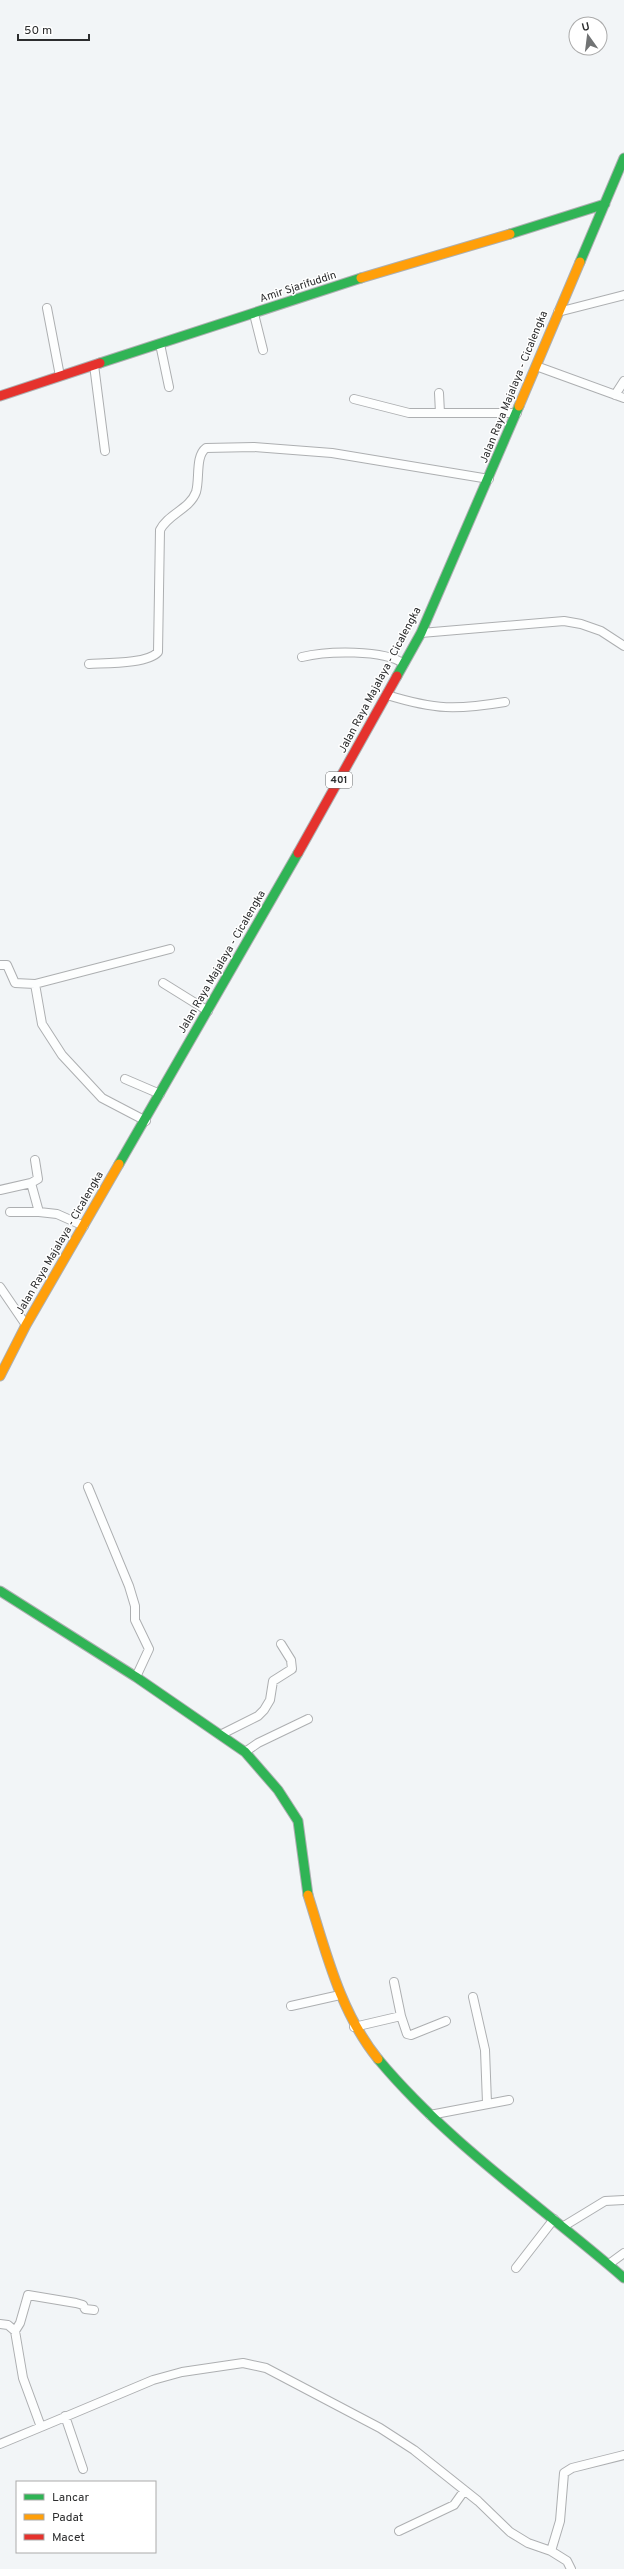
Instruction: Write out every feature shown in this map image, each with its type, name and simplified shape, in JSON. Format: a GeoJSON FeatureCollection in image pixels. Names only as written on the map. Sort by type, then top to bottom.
{"type":"FeatureCollection","features":[{"type":"Feature","properties":{"kind":"main road","name":"Jalan Raya Majalaya - Cicalengka"},"geometry":{"type":"LineString","coordinates":[[0,1376],[4,1360],[146,1120],[421,633],[489,479],[624,158]]}},
{"type":"Feature","properties":{"kind":"main road","name":"Amir Sjarifuddin"},"geometry":{"type":"LineString","coordinates":[[0,396],[383,271],[524,230],[605,204]]}},
{"type":"Feature","properties":{"kind":"main road"},"geometry":{"type":"LineString","coordinates":[[0,1591],[136,1677],[245,1752],[278,1790],[296,1817],[301,1835],[303,1874],[307,1892],[340,1995],[354,2027],[400,2085],[462,2145],[564,2226],[624,2278]]}},
{"type":"Feature","properties":{"kind":"street"},"geometry":{"type":"LineString","coordinates":[[558,312],[624,295]]}},
{"type":"Feature","properties":{"kind":"street"},"geometry":{"type":"LineString","coordinates":[[47,308],[60,376]]}},
{"type":"Feature","properties":{"kind":"street"},"geometry":{"type":"LineString","coordinates":[[254,314],[263,350]]}},
{"type":"Feature","properties":{"kind":"street"},"geometry":{"type":"LineString","coordinates":[[160,344],[169,387]]}},
{"type":"Feature","properties":{"kind":"street"},"geometry":{"type":"LineString","coordinates":[[94,365],[105,451]]}},
{"type":"Feature","properties":{"kind":"street"},"geometry":{"type":"LineString","coordinates":[[536,366],[624,398]]}},
{"type":"Feature","properties":{"kind":"street"},"geometry":{"type":"LineString","coordinates":[[615,395],[624,381]]}},
{"type":"Feature","properties":{"kind":"street"},"geometry":{"type":"LineString","coordinates":[[439,393],[440,413]]}},
{"type":"Feature","properties":{"kind":"street"},"geometry":{"type":"LineString","coordinates":[[354,399],[409,413],[517,413]]}},
{"type":"Feature","properties":{"kind":"street"},"geometry":{"type":"LineString","coordinates":[[89,664],[154,657],[158,652],[160,530],[167,521],[192,499],[198,482],[200,455],[206,448],[254,448],[332,453],[489,479]]}},
{"type":"Feature","properties":{"kind":"street"},"geometry":{"type":"LineString","coordinates":[[421,633],[564,621],[581,624],[601,631],[624,646]]}},
{"type":"Feature","properties":{"kind":"street"},"geometry":{"type":"LineString","coordinates":[[302,657],[320,653],[345,652],[389,656],[404,664]]}},
{"type":"Feature","properties":{"kind":"street"},"geometry":{"type":"LineString","coordinates":[[387,695],[434,708],[463,708],[505,702]]}},
{"type":"Feature","properties":{"kind":"street"},"geometry":{"type":"LineString","coordinates":[[0,965],[8,967],[16,984],[35,984],[170,949]]}},
{"type":"Feature","properties":{"kind":"street"},"geometry":{"type":"LineString","coordinates":[[163,983],[208,1011]]}},
{"type":"Feature","properties":{"kind":"street"},"geometry":{"type":"LineString","coordinates":[[35,984],[42,1024],[62,1055],[102,1098],[146,1120]]}},
{"type":"Feature","properties":{"kind":"street"},"geometry":{"type":"LineString","coordinates":[[124,1079],[160,1094]]}},
{"type":"Feature","properties":{"kind":"street"},"geometry":{"type":"LineString","coordinates":[[0,1190],[31,1183],[38,1179],[35,1160]]}},
{"type":"Feature","properties":{"kind":"street"},"geometry":{"type":"LineString","coordinates":[[31,1183],[39,1212]]}},
{"type":"Feature","properties":{"kind":"street"},"geometry":{"type":"LineString","coordinates":[[10,1212],[39,1212],[57,1214],[84,1226]]}},
{"type":"Feature","properties":{"kind":"street"},"geometry":{"type":"LineString","coordinates":[[0,1287],[26,1325]]}},
{"type":"Feature","properties":{"kind":"street"},"geometry":{"type":"LineString","coordinates":[[88,1487],[129,1586],[135,1606],[135,1620],[150,1648],[136,1677]]}},
{"type":"Feature","properties":{"kind":"street"},"geometry":{"type":"LineString","coordinates":[[220,1735],[258,1716],[268,1706],[273,1681],[292,1669],[291,1660],[281,1644]]}},
{"type":"Feature","properties":{"kind":"street"},"geometry":{"type":"LineString","coordinates":[[245,1752],[258,1743],[308,1719]]}},
{"type":"Feature","properties":{"kind":"street"},"geometry":{"type":"LineString","coordinates":[[394,1982],[401,2016],[409,2034],[446,2021]]}},
{"type":"Feature","properties":{"kind":"street"},"geometry":{"type":"LineString","coordinates":[[291,2006],[340,1995]]}},
{"type":"Feature","properties":{"kind":"street"},"geometry":{"type":"LineString","coordinates":[[473,1997],[485,2050],[487,2103]]}},
{"type":"Feature","properties":{"kind":"street"},"geometry":{"type":"LineString","coordinates":[[354,2027],[401,2016]]}},
{"type":"Feature","properties":{"kind":"street"},"geometry":{"type":"LineString","coordinates":[[430,2115],[509,2100]]}},
{"type":"Feature","properties":{"kind":"street"},"geometry":{"type":"LineString","coordinates":[[564,2226],[605,2201],[624,2200]]}},
{"type":"Feature","properties":{"kind":"street"},"geometry":{"type":"LineString","coordinates":[[516,2268],[554,2219]]}},
{"type":"Feature","properties":{"kind":"street"},"geometry":{"type":"LineString","coordinates":[[609,2264],[624,2253]]}},
{"type":"Feature","properties":{"kind":"street"},"geometry":{"type":"LineString","coordinates":[[15,2331],[20,2324],[28,2295],[76,2303],[83,2305],[85,2309],[94,2310]]}},
{"type":"Feature","properties":{"kind":"street"},"geometry":{"type":"LineString","coordinates":[[0,2324],[8,2325],[15,2331],[23,2378],[41,2427]]}},
{"type":"Feature","properties":{"kind":"street"},"geometry":{"type":"LineString","coordinates":[[0,2444],[153,2380],[182,2372],[244,2362],[266,2368],[380,2428],[414,2450],[464,2491],[510,2532],[528,2543],[563,2557],[573,2568]]}},
{"type":"Feature","properties":{"kind":"street"},"geometry":{"type":"LineString","coordinates":[[65,2416],[83,2469]]}},
{"type":"Feature","properties":{"kind":"street"},"geometry":{"type":"LineString","coordinates":[[551,2551],[560,2521],[564,2473],[572,2468],[624,2455]]}},
{"type":"Feature","properties":{"kind":"street"},"geometry":{"type":"LineString","coordinates":[[399,2531],[454,2505],[464,2491]]}},
{"type":"Feature","properties":{"kind":"traffic: fast"},"geometry":{"type":"LineString","coordinates":[[580,262],[624,158]]}},
{"type":"Feature","properties":{"kind":"traffic: fast"},"geometry":{"type":"LineString","coordinates":[[510,234],[605,204]]}},
{"type":"Feature","properties":{"kind":"traffic: fast"},"geometry":{"type":"LineString","coordinates":[[100,363],[361,278]]}},
{"type":"Feature","properties":{"kind":"traffic: fast"},"geometry":{"type":"LineString","coordinates":[[397,676],[421,633],[519,406]]}},
{"type":"Feature","properties":{"kind":"traffic: fast"},"geometry":{"type":"LineString","coordinates":[[119,1164],[298,853]]}},
{"type":"Feature","properties":{"kind":"traffic: fast"},"geometry":{"type":"LineString","coordinates":[[0,1591],[136,1677],[245,1752],[278,1790],[298,1821],[308,1895]]}},
{"type":"Feature","properties":{"kind":"traffic: fast"},"geometry":{"type":"LineString","coordinates":[[378,2059],[405,2090],[434,2119],[496,2173],[624,2278]]}},
{"type":"Feature","properties":{"kind":"traffic: slow"},"geometry":{"type":"LineString","coordinates":[[361,278],[510,234]]}},
{"type":"Feature","properties":{"kind":"traffic: slow"},"geometry":{"type":"LineString","coordinates":[[519,406],[580,262]]}},
{"type":"Feature","properties":{"kind":"traffic: slow"},"geometry":{"type":"LineString","coordinates":[[0,1376],[26,1325],[119,1164]]}},
{"type":"Feature","properties":{"kind":"traffic: slow"},"geometry":{"type":"LineString","coordinates":[[308,1895],[328,1960],[344,2001],[365,2041],[378,2059]]}},
{"type":"Feature","properties":{"kind":"traffic: jam"},"geometry":{"type":"LineString","coordinates":[[0,396],[100,363]]}},
{"type":"Feature","properties":{"kind":"traffic: jam"},"geometry":{"type":"LineString","coordinates":[[298,853],[397,676]]}}]}
